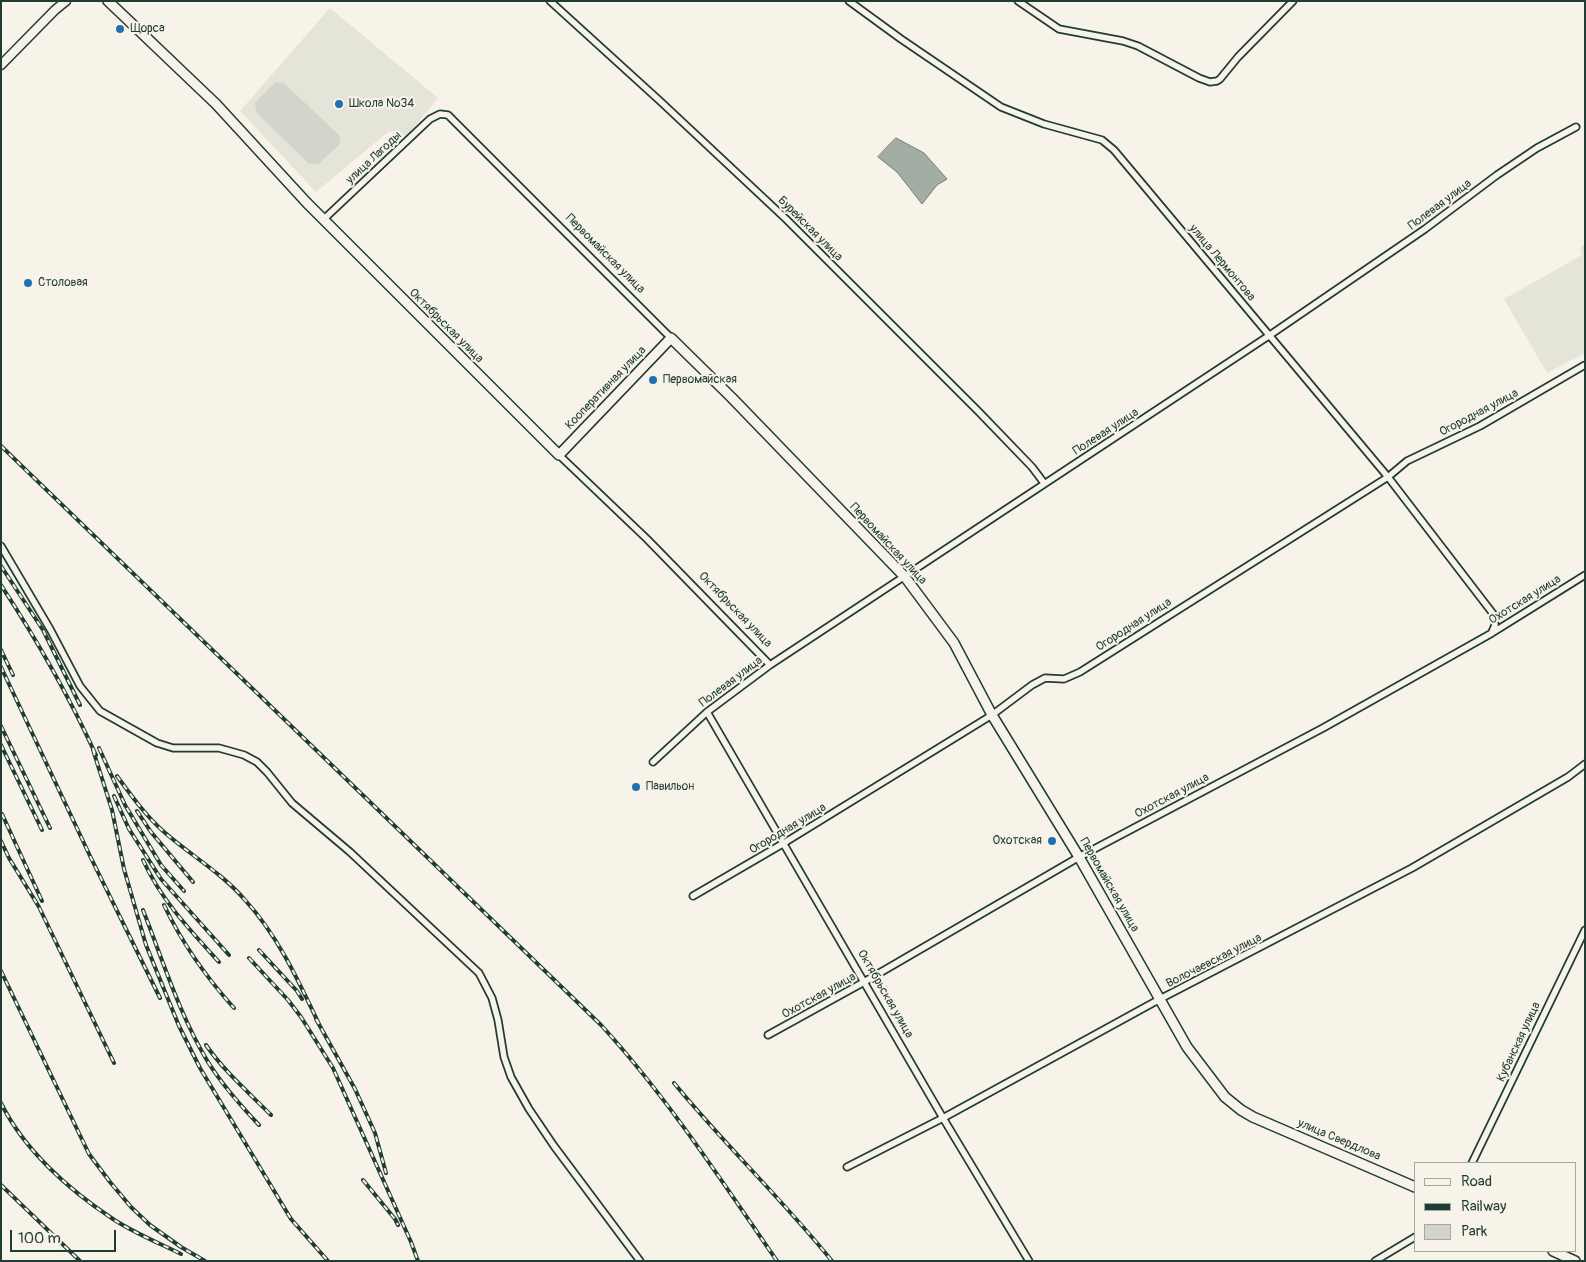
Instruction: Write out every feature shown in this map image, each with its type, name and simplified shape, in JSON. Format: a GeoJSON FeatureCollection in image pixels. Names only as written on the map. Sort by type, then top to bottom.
{"type":"FeatureCollection","features":[{"type":"Feature","properties":{"kind":"main road","name":"Октябрьская улица"},"geometry":{"type":"LineString","coordinates":[[108,1],[216,104],[306,203],[559,455]]}},
{"type":"Feature","properties":{"kind":"main road","name":"Кооперативная улица"},"geometry":{"type":"LineString","coordinates":[[559,455],[671,338]]}},
{"type":"Feature","properties":{"kind":"main road","name":"Первомайская улица"},"geometry":{"type":"LineString","coordinates":[[671,338],[732,398],[905,577],[954,643],[992,715],[1079,857],[1187,1047],[1219,1091],[1231,1103],[1253,1117]]}},
{"type":"Feature","properties":{"kind":"main road","name":"улица Свердлова"},"geometry":{"type":"LineString","coordinates":[[1253,1117],[1414,1187]]}},
{"type":"Feature","properties":{"kind":"main road"},"geometry":{"type":"LineString","coordinates":[[1555,1252],[1575,1261]]}},
{"type":"Feature","properties":{"kind":"street"},"geometry":{"type":"LineString","coordinates":[[1,65],[66,1]]}},
{"type":"Feature","properties":{"kind":"street","name":"Бурейская улица"},"geometry":{"type":"LineString","coordinates":[[550,1],[653,94],[786,219],[978,411],[1032,467],[1044,483]]}},
{"type":"Feature","properties":{"kind":"street","name":"улица Лермонтова"},"geometry":{"type":"LineString","coordinates":[[849,1],[1001,107],[1044,124],[1095,138],[1108,145],[1388,477],[1494,615],[1495,625],[1492,632]]}},
{"type":"Feature","properties":{"kind":"street"},"geometry":{"type":"LineString","coordinates":[[1018,1],[1059,29],[1123,41],[1138,46],[1207,82],[1214,82],[1220,79],[1238,57],[1293,1]]}},
{"type":"Feature","properties":{"kind":"street","name":"улица Лагоды"},"geometry":{"type":"LineString","coordinates":[[324,219],[430,119],[440,114]]}},
{"type":"Feature","properties":{"kind":"street","name":"Первомайская улица"},"geometry":{"type":"LineString","coordinates":[[440,114],[448,115],[671,338]]}},
{"type":"Feature","properties":{"kind":"street","name":"Полевая улица"},"geometry":{"type":"LineString","coordinates":[[653,762],[707,712],[770,665],[1270,335],[1425,230],[1497,175],[1537,148],[1576,127]]}},
{"type":"Feature","properties":{"kind":"street","name":"Огородная улица"},"geometry":{"type":"LineString","coordinates":[[693,896],[784,843],[992,715],[1032,685],[1045,678],[1064,679],[1080,672],[1388,477],[1407,461],[1480,426],[1585,365]]}},
{"type":"Feature","properties":{"kind":"street","name":"Октябрьская улица"},"geometry":{"type":"LineString","coordinates":[[559,455],[647,539],[770,665]]}},
{"type":"Feature","properties":{"kind":"street"},"geometry":{"type":"LineString","coordinates":[[1,546],[50,629],[80,686],[100,711],[157,743],[173,748],[219,748],[244,754],[257,762],[292,802],[350,852],[479,973],[492,998],[498,1020],[504,1058],[511,1078],[554,1146],[640,1261]]}},
{"type":"Feature","properties":{"kind":"street","name":"Охотская улица"},"geometry":{"type":"LineString","coordinates":[[768,1035],[864,982],[1079,857],[1323,728],[1492,632],[1585,575]]}},
{"type":"Feature","properties":{"kind":"street","name":"Октябрьская улица"},"geometry":{"type":"LineString","coordinates":[[707,712],[943,1118],[1029,1261]]}},
{"type":"Feature","properties":{"kind":"street","name":"Волочаевская улица"},"geometry":{"type":"LineString","coordinates":[[847,1167],[943,1118],[1160,999],[1412,868],[1568,777],[1585,764]]}},
{"type":"Feature","properties":{"kind":"street","name":"Кубанская улица"},"geometry":{"type":"LineString","coordinates":[[1472,1162],[1585,930]]}},
{"type":"Feature","properties":{"kind":"street"},"geometry":{"type":"LineString","coordinates":[[1375,1261],[1414,1238]]}},
{"type":"Feature","properties":{"kind":"shaded area","name":"Школа №34"},"geometry":{"type":"Polygon","coordinates":[[[330,8],[438,98],[406,137],[399,131],[388,132],[316,192],[240,111],[330,8]]]}},
{"type":"Feature","properties":{"kind":"shaded area"},"geometry":{"type":"Polygon","coordinates":[[[896,138],[924,153],[947,179],[937,185],[922,204],[897,172],[878,157],[896,138]]]}},
{"type":"Feature","properties":{"kind":"shaded area"},"geometry":{"type":"Polygon","coordinates":[[[1585,243],[1585,353],[1547,373],[1504,299],[1582,255],[1580,248],[1585,243]]]}},
{"type":"Feature","properties":{"kind":"green space"},"geometry":{"type":"Polygon","coordinates":[[[275,82],[286,85],[339,135],[341,139],[339,145],[318,164],[309,164],[256,111],[255,103],[275,82]]]}},
{"type":"Feature","properties":{"kind":"railway"},"geometry":{"type":"LineString","coordinates":[[1,446],[601,1025],[671,1110],[777,1261]]}},
{"type":"Feature","properties":{"kind":"railway"},"geometry":{"type":"LineString","coordinates":[[1,566],[43,630],[80,705]]}},
{"type":"Feature","properties":{"kind":"railway"},"geometry":{"type":"LineString","coordinates":[[1,585],[52,668],[96,755]]}},
{"type":"Feature","properties":{"kind":"railway"},"geometry":{"type":"LineString","coordinates":[[1,650],[13,675]]}},
{"type":"Feature","properties":{"kind":"railway"},"geometry":{"type":"LineString","coordinates":[[1,667],[91,858],[160,998]]}},
{"type":"Feature","properties":{"kind":"railway"},"geometry":{"type":"LineString","coordinates":[[1,726],[50,828]]}},
{"type":"Feature","properties":{"kind":"railway"},"geometry":{"type":"LineString","coordinates":[[1,745],[42,830]]}},
{"type":"Feature","properties":{"kind":"railway"},"geometry":{"type":"LineString","coordinates":[[99,748],[125,805],[161,865],[184,891]]}},
{"type":"Feature","properties":{"kind":"railway"},"geometry":{"type":"LineString","coordinates":[[93,750],[112,810],[124,869],[146,945],[179,1026],[200,1068],[291,1219],[328,1261]]}},
{"type":"Feature","properties":{"kind":"railway"},"geometry":{"type":"LineString","coordinates":[[117,776],[138,805],[156,825],[226,881],[257,914],[277,943],[319,1024]]}},
{"type":"Feature","properties":{"kind":"railway"},"geometry":{"type":"LineString","coordinates":[[114,796],[129,829],[161,879],[229,955]]}},
{"type":"Feature","properties":{"kind":"railway"},"geometry":{"type":"LineString","coordinates":[[137,811],[151,832],[193,882]]}},
{"type":"Feature","properties":{"kind":"railway"},"geometry":{"type":"LineString","coordinates":[[2,814],[42,901]]}},
{"type":"Feature","properties":{"kind":"railway"},"geometry":{"type":"LineString","coordinates":[[1,841],[9,858],[39,907],[114,1063]]}},
{"type":"Feature","properties":{"kind":"railway"},"geometry":{"type":"LineString","coordinates":[[143,860],[150,875],[167,901],[219,962]]}},
{"type":"Feature","properties":{"kind":"railway"},"geometry":{"type":"LineString","coordinates":[[164,905],[195,959],[234,1008]]}},
{"type":"Feature","properties":{"kind":"railway"},"geometry":{"type":"LineString","coordinates":[[143,910],[172,988],[198,1044],[220,1079],[259,1125]]}},
{"type":"Feature","properties":{"kind":"railway"},"geometry":{"type":"LineString","coordinates":[[259,950],[297,991],[302,999]]}},
{"type":"Feature","properties":{"kind":"railway"},"geometry":{"type":"LineString","coordinates":[[249,958],[301,1017],[333,1068],[418,1261]]}},
{"type":"Feature","properties":{"kind":"railway"},"geometry":{"type":"LineString","coordinates":[[1,971],[89,1154],[131,1207],[150,1225],[205,1261]]}},
{"type":"Feature","properties":{"kind":"railway"},"geometry":{"type":"LineString","coordinates":[[316,1019],[355,1089],[375,1133],[386,1173]]}},
{"type":"Feature","properties":{"kind":"railway"},"geometry":{"type":"LineString","coordinates":[[206,1045],[228,1073],[271,1115]]}},
{"type":"Feature","properties":{"kind":"railway"},"geometry":{"type":"LineString","coordinates":[[674,1083],[832,1261]]}},
{"type":"Feature","properties":{"kind":"railway"},"geometry":{"type":"LineString","coordinates":[[1,1103],[22,1137],[64,1182],[96,1208],[121,1224],[181,1254]]}},
{"type":"Feature","properties":{"kind":"railway"},"geometry":{"type":"LineString","coordinates":[[363,1180],[398,1225]]}},
{"type":"Feature","properties":{"kind":"railway"},"geometry":{"type":"LineString","coordinates":[[1,1185],[80,1261]]}},
{"type":"Feature","properties":{"kind":"place","name":"Щорса"},"geometry":{"type":"Point","coordinates":[120,29]}},
{"type":"Feature","properties":{"kind":"place","name":"Школа №34"},"geometry":{"type":"Point","coordinates":[339,104]}},
{"type":"Feature","properties":{"kind":"place","name":"Столовая"},"geometry":{"type":"Point","coordinates":[28,283]}},
{"type":"Feature","properties":{"kind":"place","name":"Первомайская"},"geometry":{"type":"Point","coordinates":[653,380]}},
{"type":"Feature","properties":{"kind":"place","name":"Павильон"},"geometry":{"type":"Point","coordinates":[636,787]}},
{"type":"Feature","properties":{"kind":"place","name":"Охотская"},"geometry":{"type":"Point","coordinates":[1052,841]}}]}
